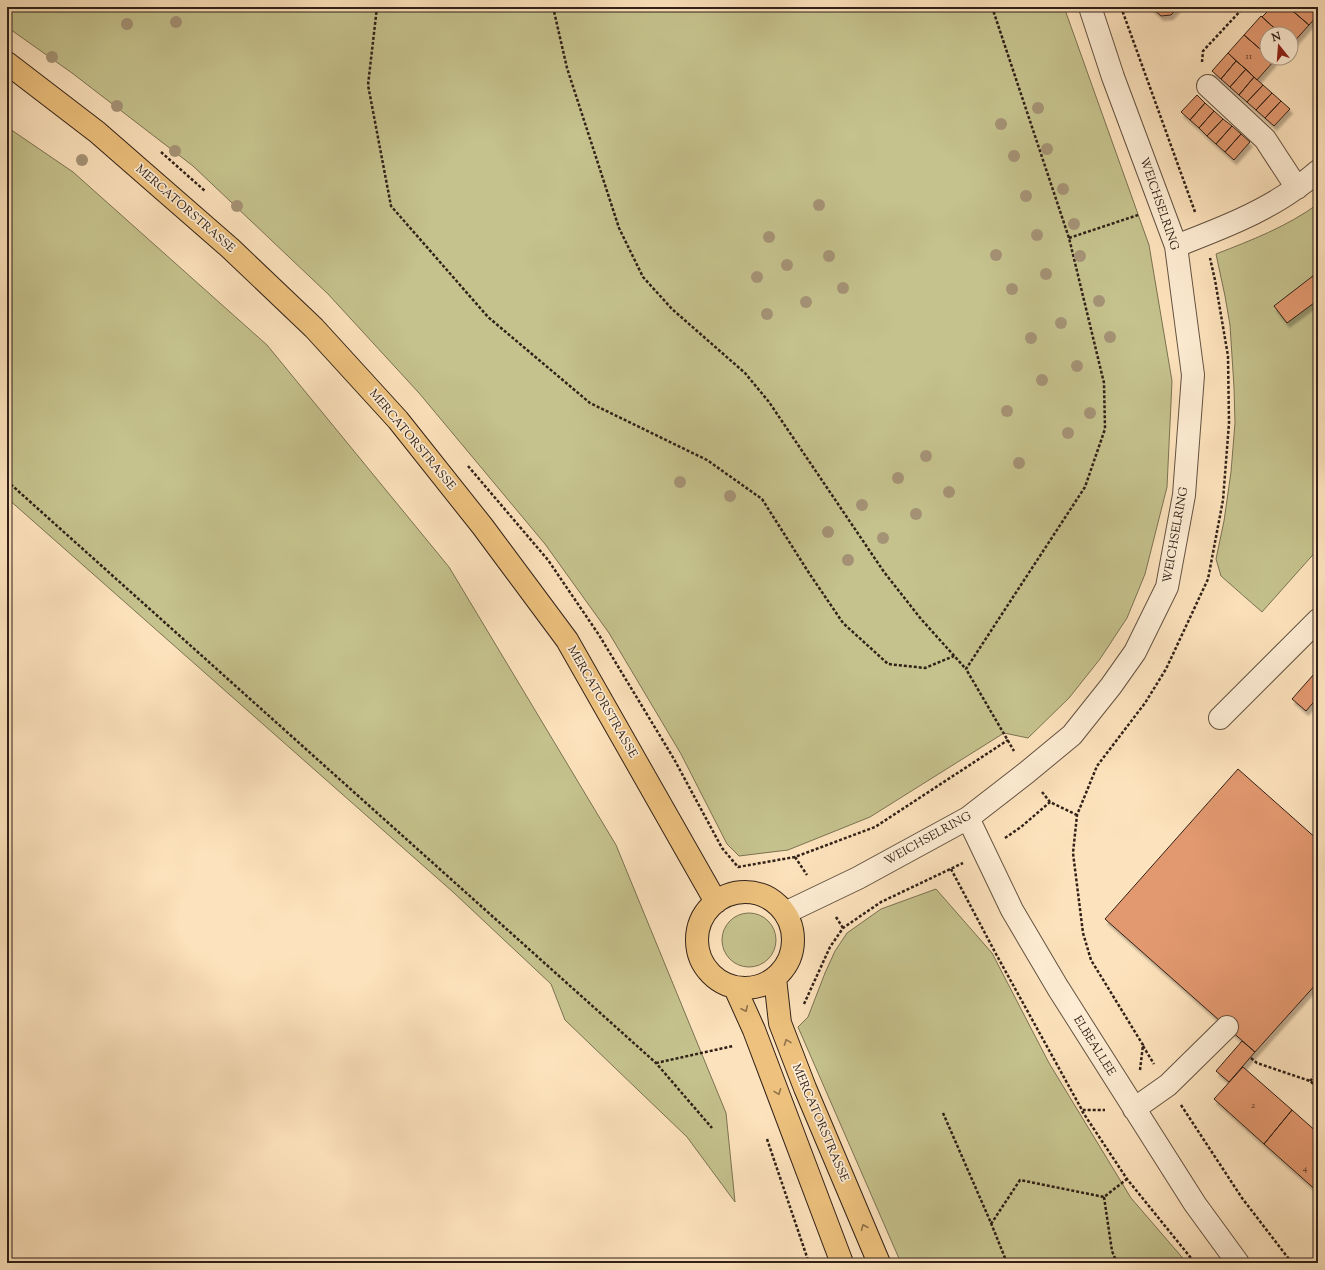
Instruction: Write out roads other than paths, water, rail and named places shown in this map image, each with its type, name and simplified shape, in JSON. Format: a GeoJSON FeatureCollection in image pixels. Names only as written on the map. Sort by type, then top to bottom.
{"type":"FeatureCollection","features":[{"type":"Feature","properties":{"kind":"main road","name":"MERCATORSTRASSE"},"geometry":{"type":"LineString","coordinates":[[7,63],[97,132],[230,248],[314,328],[398,420],[483,527],[567,640],[716,902]]}},
{"type":"Feature","properties":{"kind":"main road"},"geometry":{"type":"LineString","coordinates":[[745,892],[760,894],[774,901],[785,913],[792,926],[794,940],[791,955],[785,968],[774,978],[762,985],[749,989],[735,988],[720,982],[708,972],[700,958],[698,951],[698,928],[705,913],[716,902],[730,894],[745,892]]}},
{"type":"Feature","properties":{"kind":"main road","name":"MERCATORSTRASSE"},"geometry":{"type":"LineString","coordinates":[[774,978],[780,1023],[805,1088],[879,1263]]}},
{"type":"Feature","properties":{"kind":"main road"},"geometry":{"type":"LineString","coordinates":[[735,988],[757,1037],[842,1263]]}},
{"type":"Feature","properties":{"kind":"street","name":"WEICHSELRING"},"geometry":{"type":"LineString","coordinates":[[785,913],[858,878],[968,818],[1026,773],[1072,734],[1111,686],[1134,652],[1166,587],[1184,495],[1193,375],[1176,246],[1113,77],[1090,7]]}},
{"type":"Feature","properties":{"kind":"street"},"geometry":{"type":"LineString","coordinates":[[1208,86],[1264,139],[1297,188]]}},
{"type":"Feature","properties":{"kind":"street"},"geometry":{"type":"LineString","coordinates":[[1176,246],[1234,223],[1283,197],[1318,171]]}},
{"type":"Feature","properties":{"kind":"street"},"geometry":{"type":"LineString","coordinates":[[1220,718],[1318,620]]}},
{"type":"Feature","properties":{"kind":"street","name":"ELBEALLEE"},"geometry":{"type":"LineString","coordinates":[[968,818],[1012,910],[1058,988],[1195,1204],[1238,1263]]}},
{"type":"Feature","properties":{"kind":"street"},"geometry":{"type":"LineString","coordinates":[[1134,1110],[1168,1086],[1227,1027]]}}]}
